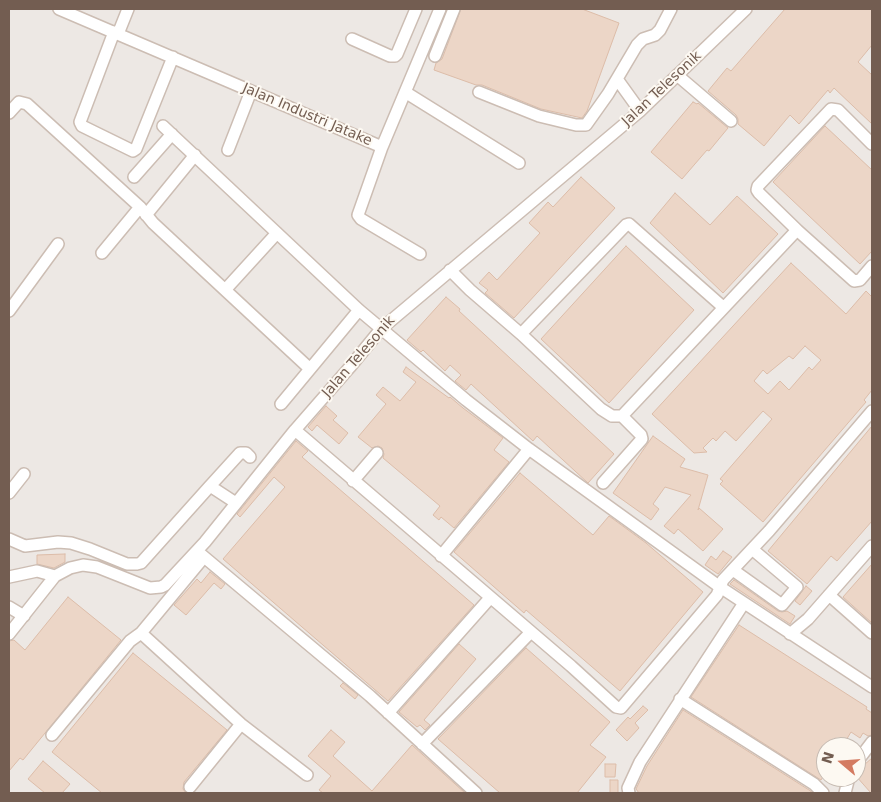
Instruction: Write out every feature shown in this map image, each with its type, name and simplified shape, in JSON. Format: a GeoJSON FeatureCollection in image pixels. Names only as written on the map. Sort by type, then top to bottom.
{"type":"FeatureCollection","features":[{"type":"Feature","properties":{"kind":"street","name":"Jalan Industri Jatake"},"geometry":{"type":"LineString","coordinates":[[60,9],[382,147],[440,9]]}},
{"type":"Feature","properties":{"kind":"street"},"geometry":{"type":"LineString","coordinates":[[128,9],[116,33],[80,122],[82,126],[133,150],[136,149],[173,57]]}},
{"type":"Feature","properties":{"kind":"street"},"geometry":{"type":"LineString","coordinates":[[352,39],[390,56],[395,56],[416,9]]}},
{"type":"Feature","properties":{"kind":"street"},"geometry":{"type":"LineString","coordinates":[[435,56],[454,9]]}},
{"type":"Feature","properties":{"kind":"street"},"geometry":{"type":"LineString","coordinates":[[478,92],[540,116],[583,126],[588,124],[637,45],[643,39],[655,36],[671,9]]}},
{"type":"Feature","properties":{"kind":"street","name":"Jalan Telesonik"},"geometry":{"type":"LineString","coordinates":[[9,634],[14,613],[55,576],[70,568],[83,565],[97,567],[150,588],[161,588],[200,554],[236,503],[380,329],[640,111],[746,9]]}},
{"type":"Feature","properties":{"kind":"street"},"geometry":{"type":"LineString","coordinates":[[410,26],[429,35]]}},
{"type":"Feature","properties":{"kind":"street"},"geometry":{"type":"LineString","coordinates":[[678,75],[731,121]]}},
{"type":"Feature","properties":{"kind":"street"},"geometry":{"type":"LineString","coordinates":[[617,79],[640,111]]}},
{"type":"Feature","properties":{"kind":"street"},"geometry":{"type":"LineString","coordinates":[[228,150],[252,91]]}},
{"type":"Feature","properties":{"kind":"street"},"geometry":{"type":"LineString","coordinates":[[405,92],[519,163]]}},
{"type":"Feature","properties":{"kind":"street"},"geometry":{"type":"LineString","coordinates":[[9,113],[19,102],[28,104],[309,368]]}},
{"type":"Feature","properties":{"kind":"street"},"geometry":{"type":"LineString","coordinates":[[872,144],[838,110],[831,109],[758,186],[759,193],[854,281],[860,280],[872,266]]}},
{"type":"Feature","properties":{"kind":"street"},"geometry":{"type":"LineString","coordinates":[[134,177],[167,130],[380,329],[528,449],[744,604],[872,687]]}},
{"type":"Feature","properties":{"kind":"street"},"geometry":{"type":"LineString","coordinates":[[382,147],[358,215],[361,219],[420,254]]}},
{"type":"Feature","properties":{"kind":"street"},"geometry":{"type":"LineString","coordinates":[[102,253],[195,155]]}},
{"type":"Feature","properties":{"kind":"street"},"geometry":{"type":"LineString","coordinates":[[521,334],[629,224],[723,307]]}},
{"type":"Feature","properties":{"kind":"street"},"geometry":{"type":"LineString","coordinates":[[622,416],[797,230]]}},
{"type":"Feature","properties":{"kind":"street"},"geometry":{"type":"LineString","coordinates":[[225,290],[277,233]]}},
{"type":"Feature","properties":{"kind":"street"},"geometry":{"type":"LineString","coordinates":[[9,311],[58,244]]}},
{"type":"Feature","properties":{"kind":"street"},"geometry":{"type":"LineString","coordinates":[[450,270],[601,409],[612,416],[622,416],[641,435],[642,439],[603,483]]}},
{"type":"Feature","properties":{"kind":"street"},"geometry":{"type":"LineString","coordinates":[[280,404],[359,310]]}},
{"type":"Feature","properties":{"kind":"street"},"geometry":{"type":"LineString","coordinates":[[295,430],[616,707],[621,708],[717,595],[723,580],[872,411]]}},
{"type":"Feature","properties":{"kind":"street"},"geometry":{"type":"LineString","coordinates":[[441,556],[528,449]]}},
{"type":"Feature","properties":{"kind":"street"},"geometry":{"type":"LineString","coordinates":[[9,539],[25,546],[58,542],[71,543],[127,564],[142,563],[240,453],[250,457]]}},
{"type":"Feature","properties":{"kind":"street"},"geometry":{"type":"LineString","coordinates":[[353,481],[377,453]]}},
{"type":"Feature","properties":{"kind":"street"},"geometry":{"type":"LineString","coordinates":[[9,493],[24,474]]}},
{"type":"Feature","properties":{"kind":"street"},"geometry":{"type":"LineString","coordinates":[[210,486],[236,503]]}},
{"type":"Feature","properties":{"kind":"street"},"geometry":{"type":"LineString","coordinates":[[790,634],[808,619],[872,546]]}},
{"type":"Feature","properties":{"kind":"street"},"geometry":{"type":"LineString","coordinates":[[733,570],[782,605],[796,587],[752,549]]}},
{"type":"Feature","properties":{"kind":"street"},"geometry":{"type":"LineString","coordinates":[[52,735],[130,641],[141,632],[200,554],[388,713],[476,793]]}},
{"type":"Feature","properties":{"kind":"street"},"geometry":{"type":"LineString","coordinates":[[9,577],[37,571],[55,576]]}},
{"type":"Feature","properties":{"kind":"street"},"geometry":{"type":"LineString","coordinates":[[829,596],[872,633]]}},
{"type":"Feature","properties":{"kind":"street"},"geometry":{"type":"LineString","coordinates":[[388,713],[490,598]]}},
{"type":"Feature","properties":{"kind":"street"},"geometry":{"type":"LineString","coordinates":[[629,793],[628,788],[640,762],[744,604]]}},
{"type":"Feature","properties":{"kind":"street"},"geometry":{"type":"LineString","coordinates":[[141,632],[241,724],[308,776]]}},
{"type":"Feature","properties":{"kind":"street"},"geometry":{"type":"LineString","coordinates":[[422,744],[531,632]]}},
{"type":"Feature","properties":{"kind":"street"},"geometry":{"type":"LineString","coordinates":[[680,699],[812,789],[823,793]]}},
{"type":"Feature","properties":{"kind":"street"},"geometry":{"type":"LineString","coordinates":[[190,787],[241,724]]}},
{"type":"Feature","properties":{"kind":"shaded area"},"geometry":{"type":"Polygon","coordinates":[[[9,9],[872,9],[872,793],[9,793],[9,9]]]}},
{"type":"Feature","properties":{"kind":"building"},"geometry":{"type":"Polygon","coordinates":[[[461,9],[582,9],[619,23],[587,111],[582,118],[541,109],[482,85],[476,85],[434,70],[436,63],[442,59],[461,9]]]}},
{"type":"Feature","properties":{"kind":"building"},"geometry":{"type":"Polygon","coordinates":[[[785,9],[872,9],[872,45],[858,62],[872,75],[872,124],[834,88],[830,93],[828,90],[799,124],[790,115],[764,146],[738,124],[736,115],[708,91],[727,68],[731,71],[785,9]]]}},
{"type":"Feature","properties":{"kind":"building"},"geometry":{"type":"Polygon","coordinates":[[[693,102],[698,103],[728,128],[682,179],[651,152],[693,102]]]}},
{"type":"Feature","properties":{"kind":"building"},"geometry":{"type":"Polygon","coordinates":[[[825,126],[872,170],[872,251],[860,264],[773,182],[825,126]]]}},
{"type":"Feature","properties":{"kind":"building"},"geometry":{"type":"Polygon","coordinates":[[[581,177],[615,208],[514,318],[485,293],[488,290],[479,283],[489,272],[497,280],[540,233],[529,223],[548,202],[553,207],[581,177]]]}},
{"type":"Feature","properties":{"kind":"building"},"geometry":{"type":"Polygon","coordinates":[[[675,193],[710,225],[737,196],[778,234],[723,293],[650,223],[675,193]]]}},
{"type":"Feature","properties":{"kind":"building"},"geometry":{"type":"Polygon","coordinates":[[[626,246],[694,310],[609,403],[541,339],[626,246]]]}},
{"type":"Feature","properties":{"kind":"building"},"geometry":{"type":"Polygon","coordinates":[[[791,263],[846,314],[866,291],[872,297],[872,390],[864,400],[866,402],[763,522],[720,484],[723,481],[720,479],[772,419],[763,411],[736,441],[725,431],[716,441],[713,438],[703,448],[707,452],[694,453],[652,414],[791,263]],[[805,346],[793,359],[789,356],[767,374],[763,370],[754,381],[768,394],[780,381],[789,390],[809,367],[812,370],[821,360],[805,346]]]}},
{"type":"Feature","properties":{"kind":"building"},"geometry":{"type":"Polygon","coordinates":[[[446,297],[614,454],[588,483],[537,436],[533,441],[471,384],[466,390],[455,381],[461,375],[450,365],[445,371],[423,350],[421,352],[407,340],[446,297]]]}},
{"type":"Feature","properties":{"kind":"building"},"geometry":{"type":"Polygon","coordinates":[[[406,367],[450,397],[503,438],[494,450],[509,462],[454,528],[441,517],[439,520],[433,515],[440,506],[383,458],[382,448],[378,446],[372,448],[358,437],[386,404],[376,395],[383,387],[400,401],[416,382],[403,372],[406,367]]]}},
{"type":"Feature","properties":{"kind":"building"},"geometry":{"type":"Polygon","coordinates":[[[326,406],[337,416],[333,420],[348,433],[339,444],[317,425],[312,431],[308,427],[326,406]]]}},
{"type":"Feature","properties":{"kind":"building"},"geometry":{"type":"Polygon","coordinates":[[[872,426],[872,521],[837,561],[831,556],[807,584],[768,551],[872,426]]]}},
{"type":"Feature","properties":{"kind":"building"},"geometry":{"type":"Polygon","coordinates":[[[653,436],[685,459],[680,467],[708,475],[698,510],[699,508],[723,529],[703,551],[678,529],[674,534],[664,526],[691,495],[665,487],[653,504],[659,509],[651,520],[613,493],[653,436]]]}},
{"type":"Feature","properties":{"kind":"building"},"geometry":{"type":"Polygon","coordinates":[[[296,441],[308,451],[302,457],[474,605],[388,701],[223,559],[285,487],[274,477],[240,517],[237,514],[296,441]]]}},
{"type":"Feature","properties":{"kind":"building"},"geometry":{"type":"Polygon","coordinates":[[[520,473],[593,535],[609,516],[646,543],[703,592],[620,691],[526,610],[524,613],[454,552],[520,473]]]}},
{"type":"Feature","properties":{"kind":"building"},"geometry":{"type":"Polygon","coordinates":[[[723,551],[732,557],[718,574],[705,565],[711,556],[716,560],[723,551]]]}},
{"type":"Feature","properties":{"kind":"building"},"geometry":{"type":"Polygon","coordinates":[[[65,554],[65,562],[54,568],[37,564],[37,555],[65,554]]]}},
{"type":"Feature","properties":{"kind":"building"},"geometry":{"type":"Polygon","coordinates":[[[872,564],[872,623],[843,597],[872,564]]]}},
{"type":"Feature","properties":{"kind":"building"},"geometry":{"type":"Polygon","coordinates":[[[210,572],[225,584],[221,589],[214,583],[186,615],[174,605],[197,579],[201,583],[210,572]]]}},
{"type":"Feature","properties":{"kind":"building"},"geometry":{"type":"Polygon","coordinates":[[[734,580],[778,611],[787,611],[795,616],[790,624],[730,584],[734,580]]]}},
{"type":"Feature","properties":{"kind":"building"},"geometry":{"type":"Polygon","coordinates":[[[806,586],[812,591],[800,605],[795,601],[806,586]]]}},
{"type":"Feature","properties":{"kind":"building"},"geometry":{"type":"Polygon","coordinates":[[[68,597],[121,640],[23,760],[20,758],[9,771],[9,641],[14,640],[25,650],[68,597]]]}},
{"type":"Feature","properties":{"kind":"building"},"geometry":{"type":"Polygon","coordinates":[[[739,625],[867,707],[866,709],[872,713],[872,735],[868,736],[863,733],[858,737],[851,732],[848,737],[816,737],[816,777],[691,697],[739,625]]]}},
{"type":"Feature","properties":{"kind":"building"},"geometry":{"type":"Polygon","coordinates":[[[459,644],[476,659],[424,720],[430,725],[425,730],[420,725],[417,727],[399,712],[459,644]]]}},
{"type":"Feature","properties":{"kind":"building"},"geometry":{"type":"Polygon","coordinates":[[[526,648],[610,722],[590,745],[606,757],[577,793],[500,793],[438,739],[526,648]]]}},
{"type":"Feature","properties":{"kind":"building"},"geometry":{"type":"Polygon","coordinates":[[[133,653],[227,730],[184,782],[183,789],[186,793],[102,793],[52,752],[133,653]]]}},
{"type":"Feature","properties":{"kind":"building"},"geometry":{"type":"Polygon","coordinates":[[[343,683],[358,695],[355,699],[340,686],[343,683]]]}},
{"type":"Feature","properties":{"kind":"building"},"geometry":{"type":"Polygon","coordinates":[[[643,706],[648,710],[635,723],[639,728],[627,741],[616,730],[628,717],[630,719],[643,706]]]}},
{"type":"Feature","properties":{"kind":"building"},"geometry":{"type":"Polygon","coordinates":[[[683,710],[813,793],[639,793],[636,789],[647,766],[683,710]]]}},
{"type":"Feature","properties":{"kind":"building"},"geometry":{"type":"Polygon","coordinates":[[[331,730],[345,742],[333,756],[372,791],[412,745],[465,793],[323,793],[319,790],[331,776],[308,756],[331,730]]]}},
{"type":"Feature","properties":{"kind":"building"},"geometry":{"type":"Polygon","coordinates":[[[872,758],[872,793],[866,787],[866,763],[872,758]]]}},
{"type":"Feature","properties":{"kind":"building"},"geometry":{"type":"Polygon","coordinates":[[[43,761],[70,784],[62,793],[45,793],[28,779],[43,761]]]}},
{"type":"Feature","properties":{"kind":"building"},"geometry":{"type":"Polygon","coordinates":[[[605,764],[616,764],[615,777],[605,777],[605,764]]]}},
{"type":"Feature","properties":{"kind":"building"},"geometry":{"type":"Polygon","coordinates":[[[610,780],[618,780],[618,793],[610,793],[610,780]]]}}]}
